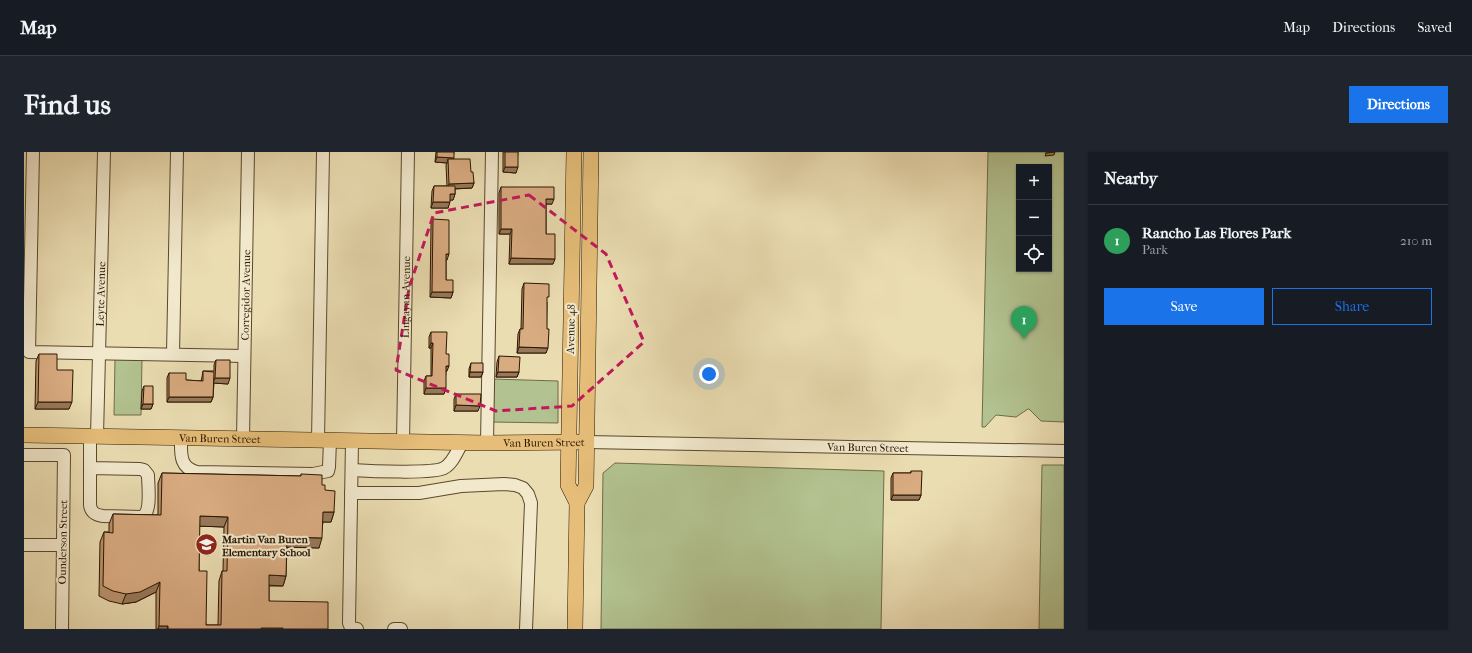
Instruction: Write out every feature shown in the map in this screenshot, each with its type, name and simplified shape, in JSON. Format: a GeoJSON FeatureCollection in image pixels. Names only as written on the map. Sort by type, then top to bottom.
{"type":"FeatureCollection","features":[{"type":"Feature","properties":{"kind":"main road","name":"Avenue 48"},"geometry":{"type":"LineString","coordinates":[[574,152],[568,485],[577,503]]}},
{"type":"Feature","properties":{"kind":"main road","name":"Avenue 48"},"geometry":{"type":"LineString","coordinates":[[575,629],[577,503],[586,486],[591,152]]}},
{"type":"Feature","properties":{"kind":"main road","name":"Van Buren Street"},"geometry":{"type":"LineString","coordinates":[[24,435],[462,443],[586,442]]}},
{"type":"Feature","properties":{"kind":"street"},"geometry":{"type":"LineString","coordinates":[[33,152],[29,352],[244,356]]}},
{"type":"Feature","properties":{"kind":"street","name":"Leyte Avenue"},"geometry":{"type":"LineString","coordinates":[[90,468],[144,470],[148,475],[148,508],[145,516],[97,516],[90,510],[90,468],[94,436],[99,353],[104,152]]}},
{"type":"Feature","properties":{"kind":"street"},"geometry":{"type":"LineString","coordinates":[[173,354],[177,152]]}},
{"type":"Feature","properties":{"kind":"street","name":"Corregidor Avenue"},"geometry":{"type":"LineString","coordinates":[[242,439],[248,152]]}},
{"type":"Feature","properties":{"kind":"street"},"geometry":{"type":"LineString","coordinates":[[181,438],[181,459],[184,465],[192,471],[313,474],[328,471],[329,467],[324,440],[323,152]]}},
{"type":"Feature","properties":{"kind":"street","name":"Lingayan Avenue"},"geometry":{"type":"LineString","coordinates":[[403,442],[408,152]]}},
{"type":"Feature","properties":{"kind":"street"},"geometry":{"type":"LineString","coordinates":[[487,443],[492,152]]}},
{"type":"Feature","properties":{"kind":"street"},"geometry":{"type":"LineString","coordinates":[[352,441],[349,623],[351,628],[357,629]]}},
{"type":"Feature","properties":{"kind":"street","name":"Van Buren Street"},"geometry":{"type":"LineString","coordinates":[[586,442],[1064,451]]}},
{"type":"Feature","properties":{"kind":"street"},"geometry":{"type":"LineString","coordinates":[[352,470],[440,470],[448,465],[462,443]]}},
{"type":"Feature","properties":{"kind":"street","name":"Ounderson Street"},"geometry":{"type":"LineString","coordinates":[[24,455],[64,455],[62,629]]}},
{"type":"Feature","properties":{"kind":"street"},"geometry":{"type":"LineString","coordinates":[[446,488],[448,465]]}},
{"type":"Feature","properties":{"kind":"street"},"geometry":{"type":"LineString","coordinates":[[432,471],[432,491]]}},
{"type":"Feature","properties":{"kind":"street"},"geometry":{"type":"LineString","coordinates":[[351,493],[397,494],[497,484],[515,485],[523,488],[528,494],[531,502],[526,629]]}},
{"type":"Feature","properties":{"kind":"street"},"geometry":{"type":"LineString","coordinates":[[24,545],[63,545]]}},
{"type":"Feature","properties":{"kind":"street"},"geometry":{"type":"LineString","coordinates":[[394,629],[401,629]]}},
{"type":"Feature","properties":{"kind":"highlighted area"},"geometry":{"type":"Polygon","coordinates":[[[529,195],[606,254],[644,342],[572,406],[496,411],[396,370],[409,288],[434,213],[529,195]]]}},
{"type":"Feature","properties":{"kind":"green space"},"geometry":{"type":"Polygon","coordinates":[[[988,152],[1064,152],[1064,422],[1041,421],[1028,409],[1016,417],[996,415],[985,427],[982,427],[988,152]]]}},
{"type":"Feature","properties":{"kind":"green space"},"geometry":{"type":"Polygon","coordinates":[[[115,358],[142,359],[141,415],[114,415],[115,358]]]}},
{"type":"Feature","properties":{"kind":"green space"},"geometry":{"type":"Polygon","coordinates":[[[492,379],[558,381],[558,423],[492,422],[492,379]]]}},
{"type":"Feature","properties":{"kind":"green space"},"geometry":{"type":"Polygon","coordinates":[[[615,463],[884,471],[881,629],[601,629],[603,473],[615,463]]]}},
{"type":"Feature","properties":{"kind":"green space"},"geometry":{"type":"Polygon","coordinates":[[[1042,465],[1064,465],[1064,629],[1039,629],[1042,465]]]}},
{"type":"Feature","properties":{"kind":"building"},"geometry":{"type":"Polygon","coordinates":[[[437,152],[454,152],[454,158],[437,157],[437,152]]]}},
{"type":"Feature","properties":{"kind":"building"},"geometry":{"type":"Polygon","coordinates":[[[505,152],[518,152],[518,167],[505,167],[505,152]]]}},
{"type":"Feature","properties":{"kind":"building"},"geometry":{"type":"Polygon","coordinates":[[[448,159],[470,159],[474,183],[449,184],[448,159]]]}},
{"type":"Feature","properties":{"kind":"building"},"geometry":{"type":"Polygon","coordinates":[[[434,186],[455,186],[455,194],[450,194],[450,202],[433,202],[434,186]]]}},
{"type":"Feature","properties":{"kind":"building"},"geometry":{"type":"Polygon","coordinates":[[[501,187],[554,187],[554,199],[546,199],[546,234],[555,234],[555,259],[511,258],[512,229],[501,229],[501,187]]]}},
{"type":"Feature","properties":{"kind":"building"},"geometry":{"type":"Polygon","coordinates":[[[433,219],[449,220],[449,254],[446,254],[446,280],[453,280],[453,292],[432,292],[433,219]]]}},
{"type":"Feature","properties":{"kind":"building"},"geometry":{"type":"Polygon","coordinates":[[[524,283],[549,284],[549,297],[547,297],[547,329],[549,329],[548,348],[519,347],[520,329],[523,329],[524,283]]]}},
{"type":"Feature","properties":{"kind":"building"},"geometry":{"type":"Polygon","coordinates":[[[431,332],[447,332],[446,354],[449,354],[449,366],[446,366],[446,388],[426,388],[426,376],[432,376],[433,343],[431,343],[431,332]]]}},
{"type":"Feature","properties":{"kind":"building"},"geometry":{"type":"Polygon","coordinates":[[[39,354],[57,354],[57,370],[73,370],[72,402],[38,402],[39,354]]]}},
{"type":"Feature","properties":{"kind":"building"},"geometry":{"type":"Polygon","coordinates":[[[499,356],[520,357],[519,372],[498,372],[499,356]]]}},
{"type":"Feature","properties":{"kind":"building"},"geometry":{"type":"Polygon","coordinates":[[[216,360],[230,360],[230,378],[215,378],[216,360]]]}},
{"type":"Feature","properties":{"kind":"building"},"geometry":{"type":"Polygon","coordinates":[[[471,363],[483,363],[483,372],[470,372],[471,363]]]}},
{"type":"Feature","properties":{"kind":"building"},"geometry":{"type":"Polygon","coordinates":[[[203,371],[214,372],[213,397],[169,397],[169,373],[186,373],[186,380],[203,381],[203,371]]]}},
{"type":"Feature","properties":{"kind":"building"},"geometry":{"type":"Polygon","coordinates":[[[144,386],[153,386],[153,404],[143,404],[144,386]]]}},
{"type":"Feature","properties":{"kind":"building"},"geometry":{"type":"Polygon","coordinates":[[[456,394],[481,394],[480,406],[456,405],[456,394]]]}},
{"type":"Feature","properties":{"kind":"building"},"geometry":{"type":"Polygon","coordinates":[[[911,471],[922,471],[921,495],[893,495],[893,473],[911,473],[911,471]]]}},
{"type":"Feature","properties":{"kind":"building"},"geometry":{"type":"Polygon","coordinates":[[[162,473],[301,476],[301,474],[322,475],[322,485],[325,485],[325,490],[335,491],[334,512],[323,512],[322,538],[287,537],[286,576],[269,575],[269,601],[328,602],[328,629],[168,629],[168,626],[159,626],[160,582],[140,592],[126,594],[113,591],[103,586],[104,532],[113,533],[113,514],[161,515],[162,473]],[[200,516],[199,571],[207,571],[206,625],[221,625],[222,571],[227,571],[228,517],[200,516]]]}},
{"type":"Feature","properties":{"kind":"place","name":"Rancho Las Flores Park"},"geometry":{"type":"Point","coordinates":[1024,339]}},
{"type":"Feature","properties":{"kind":"place","name":"Martin Van Buren Elementary School"},"geometry":{"type":"Point","coordinates":[206,545]}}]}
